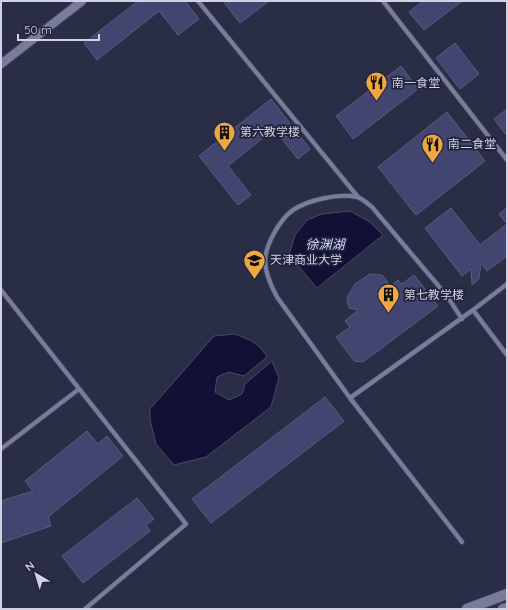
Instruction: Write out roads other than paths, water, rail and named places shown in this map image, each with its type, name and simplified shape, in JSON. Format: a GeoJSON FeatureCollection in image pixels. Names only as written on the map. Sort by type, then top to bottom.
{"type":"FeatureCollection","features":[{"type":"Feature","properties":{"kind":"main road"},"geometry":{"type":"LineString","coordinates":[[467,609],[507,594]]}},
{"type":"Feature","properties":{"kind":"main road"},"geometry":{"type":"LineString","coordinates":[[503,609],[507,608]]}},
{"type":"Feature","properties":{"kind":"street"},"geometry":{"type":"LineString","coordinates":[[1,64],[82,1]]}},
{"type":"Feature","properties":{"kind":"lane"},"geometry":{"type":"LineString","coordinates":[[198,1],[358,197],[372,207],[447,296],[462,319]]}},
{"type":"Feature","properties":{"kind":"lane"},"geometry":{"type":"LineString","coordinates":[[383,1],[507,160]]}},
{"type":"Feature","properties":{"kind":"lane"},"geometry":{"type":"LineString","coordinates":[[358,197],[338,196],[310,202],[293,210],[281,220],[270,241],[265,259],[269,282],[277,297],[350,398],[462,542]]}},
{"type":"Feature","properties":{"kind":"lane"},"geometry":{"type":"LineString","coordinates":[[350,398],[462,319],[507,284]]}},
{"type":"Feature","properties":{"kind":"lane"},"geometry":{"type":"LineString","coordinates":[[1,290],[186,524],[85,609]]}},
{"type":"Feature","properties":{"kind":"lane"},"geometry":{"type":"LineString","coordinates":[[473,310],[507,355]]}},
{"type":"Feature","properties":{"kind":"lane"},"geometry":{"type":"LineString","coordinates":[[1,449],[79,389]]}},
{"type":"Feature","properties":{"kind":"water","name":"徐渊湖"},"geometry":{"type":"Polygon","coordinates":[[[350,211],[370,222],[383,235],[317,288],[289,255],[295,235],[307,220],[322,214],[350,211]]]}},
{"type":"Feature","properties":{"kind":"water"},"geometry":{"type":"Polygon","coordinates":[[[235,334],[257,345],[267,357],[244,376],[229,372],[217,377],[215,392],[229,400],[242,394],[245,384],[272,361],[279,378],[271,407],[206,457],[174,465],[156,444],[150,420],[150,409],[214,336],[235,334]]]}},
{"type":"Feature","properties":{"kind":"place","name":"南一食堂"},"geometry":{"type":"Point","coordinates":[377,102]}},
{"type":"Feature","properties":{"kind":"place","name":"第六教学楼"},"geometry":{"type":"Point","coordinates":[224,152]}},
{"type":"Feature","properties":{"kind":"place","name":"南二食堂"},"geometry":{"type":"Point","coordinates":[432,164]}},
{"type":"Feature","properties":{"kind":"place","name":"天津商业大学"},"geometry":{"type":"Point","coordinates":[254,280]}},
{"type":"Feature","properties":{"kind":"place","name":"第七教学楼"},"geometry":{"type":"Point","coordinates":[388,314]}}]}
